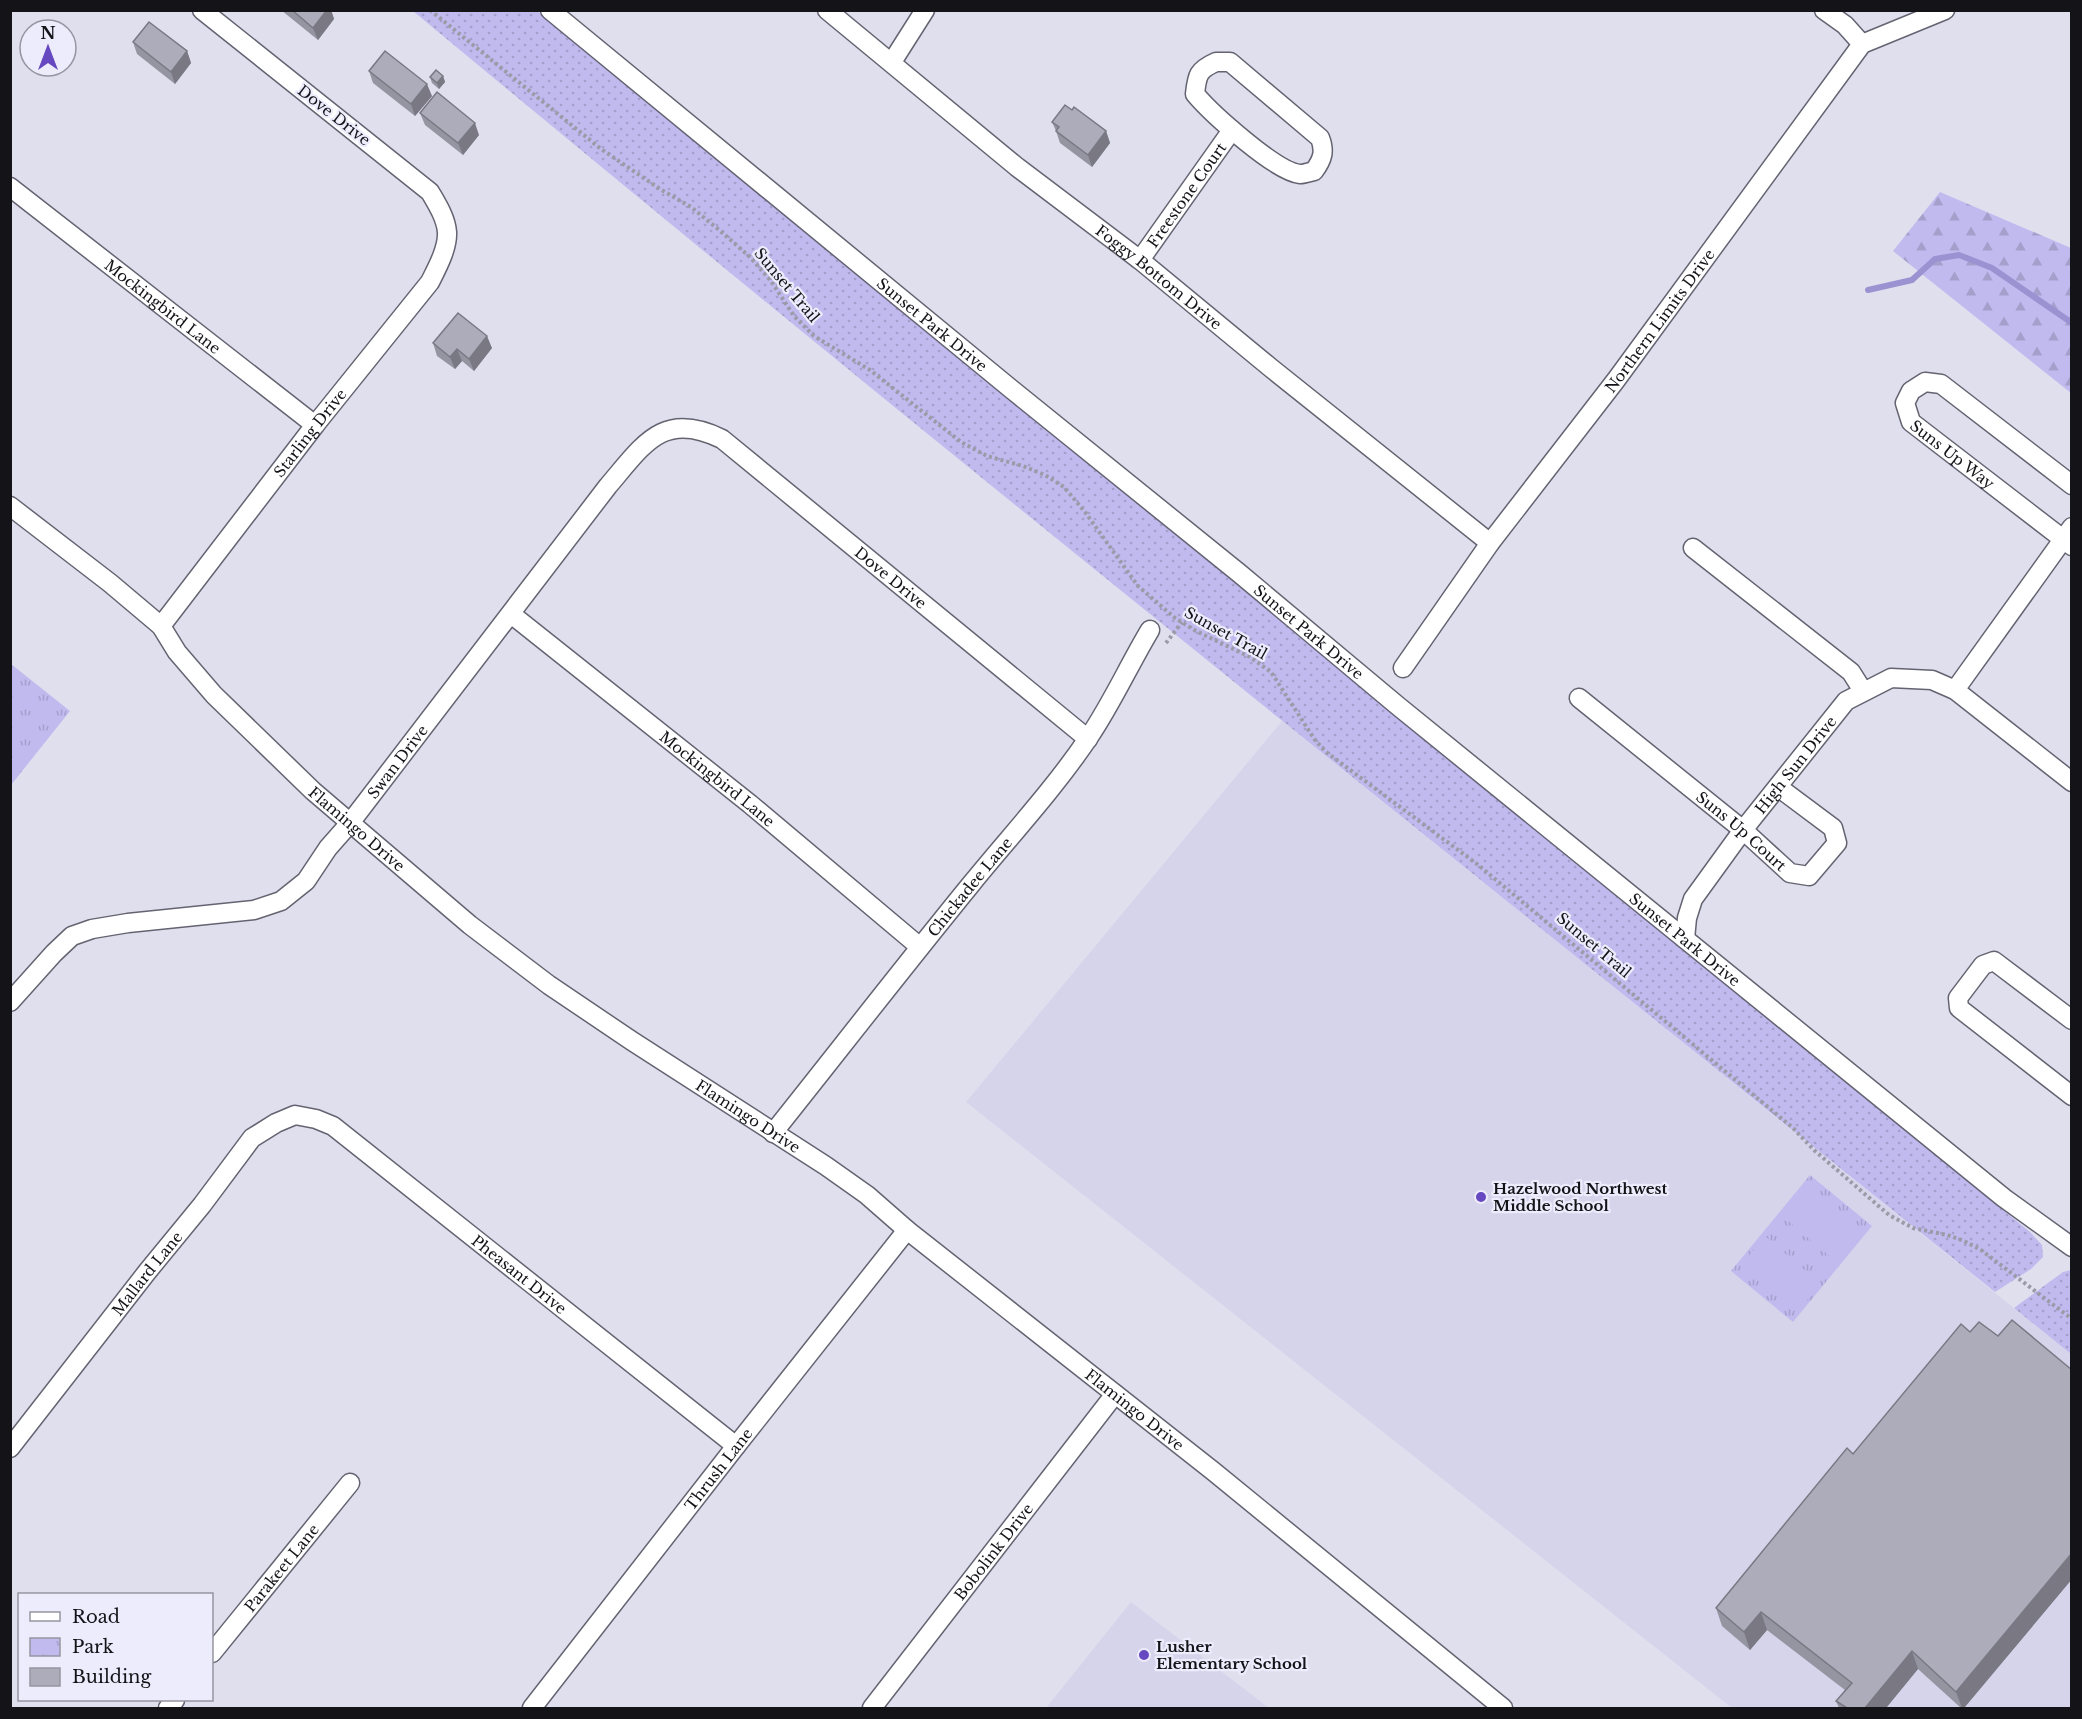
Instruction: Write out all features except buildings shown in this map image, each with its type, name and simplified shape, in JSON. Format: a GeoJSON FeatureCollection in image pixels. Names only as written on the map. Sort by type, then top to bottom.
{"type":"FeatureCollection","features":[{"type":"Feature","properties":{"kind":"street","name":"Dove Drive"},"geometry":{"type":"LineString","coordinates":[[202,10],[430,192],[441,212],[447,232]]}},
{"type":"Feature","properties":{"kind":"street","name":"Sunset Park Drive"},"geometry":{"type":"LineString","coordinates":[[550,10],[1239,573],[1407,714],[2004,1198],[2072,1247]]}},
{"type":"Feature","properties":{"kind":"street","name":"Foggy Bottom Drive"},"geometry":{"type":"LineString","coordinates":[[827,10],[1017,166],[1140,260],[1270,368],[1490,543]]}},
{"type":"Feature","properties":{"kind":"street"},"geometry":{"type":"LineString","coordinates":[[892,62],[925,10]]}},
{"type":"Feature","properties":{"kind":"street"},"geometry":{"type":"LineString","coordinates":[[1824,10],[1845,25],[1862,44],[1945,10]]}},
{"type":"Feature","properties":{"kind":"street","name":"Northern Limits Drive"},"geometry":{"type":"LineString","coordinates":[[1403,668],[1490,543],[1616,380],[1862,44]]}},
{"type":"Feature","properties":{"kind":"street","name":"Freestone Court"},"geometry":{"type":"LineString","coordinates":[[1216,62],[1230,62],[1320,138],[1324,149],[1321,161],[1314,171],[1301,174],[1283,168],[1232,130],[1207,109],[1195,94],[1196,78],[1204,67],[1216,62]]}},
{"type":"Feature","properties":{"kind":"street","name":"Freestone Court"},"geometry":{"type":"LineString","coordinates":[[1140,260],[1232,130]]}},
{"type":"Feature","properties":{"kind":"street","name":"Mockingbird Lane"},"geometry":{"type":"LineString","coordinates":[[10,187],[315,425]]}},
{"type":"Feature","properties":{"kind":"street","name":"Starling Drive"},"geometry":{"type":"LineString","coordinates":[[161,626],[315,425],[430,282],[441,258],[447,232]]}},
{"type":"Feature","properties":{"kind":"street","name":"Suns Up Way"},"geometry":{"type":"LineString","coordinates":[[1955,690],[2068,537],[1911,422],[1905,403],[1911,391],[1925,382],[1941,384],[2072,485]]}},
{"type":"Feature","properties":{"kind":"street","name":"Dove Drive"},"geometry":{"type":"LineString","coordinates":[[688,427],[708,432],[722,439],[1088,739]]}},
{"type":"Feature","properties":{"kind":"street","name":"Swan Drive"},"geometry":{"type":"LineString","coordinates":[[10,1002],[72,936],[92,928],[254,910],[280,901],[306,881],[328,848],[350,823],[608,486],[644,443],[666,430],[688,427]]}},
{"type":"Feature","properties":{"kind":"street","name":"Flamingo Drive"},"geometry":{"type":"LineString","coordinates":[[10,506],[110,583],[161,626],[177,652],[214,695],[313,791],[470,925],[549,985],[867,1195],[907,1230],[1240,1493],[1503,1708]]}},
{"type":"Feature","properties":{"kind":"street"},"geometry":{"type":"LineString","coordinates":[[1693,548],[1851,672],[1863,692]]}},
{"type":"Feature","properties":{"kind":"street","name":"Mockingbird Lane"},"geometry":{"type":"LineString","coordinates":[[511,614],[733,790],[920,947]]}},
{"type":"Feature","properties":{"kind":"street","name":"Chickadee Lane"},"geometry":{"type":"LineString","coordinates":[[773,1133],[920,947],[1030,815],[1088,739],[1112,702],[1129,664],[1150,630]]}},
{"type":"Feature","properties":{"kind":"street","name":"High Sun Drive"},"geometry":{"type":"LineString","coordinates":[[1686,939],[1687,918],[1693,899],[1743,830],[1846,701],[1891,678],[1932,680],[1955,690],[2072,782]]}},
{"type":"Feature","properties":{"kind":"street","name":"Suns Up Court"},"geometry":{"type":"LineString","coordinates":[[1579,698],[1743,830],[1790,873],[1809,876],[1837,843],[1833,828],[1778,787]]}},
{"type":"Feature","properties":{"kind":"street"},"geometry":{"type":"LineString","coordinates":[[2072,1020],[1994,962],[1983,965],[1958,998],[1959,1008],[2072,1096]]}},
{"type":"Feature","properties":{"kind":"street","name":"Pheasant Drive"},"geometry":{"type":"LineString","coordinates":[[295,1115],[316,1119],[333,1126],[736,1446]]}},
{"type":"Feature","properties":{"kind":"street","name":"Mallard Lane"},"geometry":{"type":"LineString","coordinates":[[10,1448],[202,1205],[252,1138],[276,1123],[295,1115]]}},
{"type":"Feature","properties":{"kind":"street","name":"Thrush Lane"},"geometry":{"type":"LineString","coordinates":[[532,1708],[907,1230]]}},
{"type":"Feature","properties":{"kind":"street","name":"Bobolink Drive"},"geometry":{"type":"LineString","coordinates":[[872,1708],[1115,1394]]}},
{"type":"Feature","properties":{"kind":"street","name":"Parakeet Lane"},"geometry":{"type":"LineString","coordinates":[[213,1652],[350,1484]]}},
{"type":"Feature","properties":{"kind":"path","name":"Sunset Trail"},"geometry":{"type":"LineString","coordinates":[[430,10],[601,149],[634,174],[691,207],[718,229],[750,257],[771,280],[795,316],[814,336],[870,370],[961,442],[987,456],[1045,475],[1064,487],[1085,512],[1138,586],[1174,618],[1265,667],[1280,685],[1315,740],[1326,753],[1494,877],[1793,1128],[1814,1150],[1889,1215],[1913,1228],[1947,1235],[1981,1250],[2072,1319]]}},
{"type":"Feature","properties":{"kind":"shaded area","name":"Hazelwood Northwest Middle School"},"geometry":{"type":"Polygon","coordinates":[[[1282,721],[2071,1354],[2071,1708],[1732,1708],[966,1102],[1282,721]]]}},
{"type":"Feature","properties":{"kind":"shaded area","name":"Lusher Elementary School"},"geometry":{"type":"Polygon","coordinates":[[[1131,1602],[1269,1708],[1046,1708],[1131,1602]]]}},
{"type":"Feature","properties":{"kind":"green space"},"geometry":{"type":"Polygon","coordinates":[[[413,11],[537,11],[2030,1232],[2042,1245],[2043,1257],[2031,1269],[1995,1292],[1003,495],[413,11]]]}},
{"type":"Feature","properties":{"kind":"green space"},"geometry":{"type":"Polygon","coordinates":[[[1940,192],[2071,248],[2071,393],[1893,251],[1940,192]]]}},
{"type":"Feature","properties":{"kind":"green space"},"geometry":{"type":"Polygon","coordinates":[[[11,664],[70,711],[11,785],[11,664]]]}},
{"type":"Feature","properties":{"kind":"green space"},"geometry":{"type":"Polygon","coordinates":[[[1810,1175],[1872,1226],[1793,1322],[1731,1271],[1810,1175]]]}},
{"type":"Feature","properties":{"kind":"green space"},"geometry":{"type":"Polygon","coordinates":[[[1805,1187],[1862,1234],[1838,1263],[1781,1215],[1805,1187]]]}},
{"type":"Feature","properties":{"kind":"green space"},"geometry":{"type":"Polygon","coordinates":[[[1765,1236],[1821,1284],[1797,1312],[1741,1265],[1765,1236]]]}},
{"type":"Feature","properties":{"kind":"green space"},"geometry":{"type":"Polygon","coordinates":[[[2072,1270],[2071,1354],[2014,1308],[2063,1272],[2072,1270]]]}},
{"type":"Feature","properties":{"kind":"waterway"},"geometry":{"type":"LineString","coordinates":[[1868,290],[1912,280],[1935,259],[1959,255],[1992,268],[2072,323]]}},
{"type":"Feature","properties":{"kind":"place","name":"Hazelwood Northwest Middle School"},"geometry":{"type":"Point","coordinates":[1481,1197]}},
{"type":"Feature","properties":{"kind":"place","name":"Lusher Elementary School"},"geometry":{"type":"Point","coordinates":[1144,1655]}}]}
